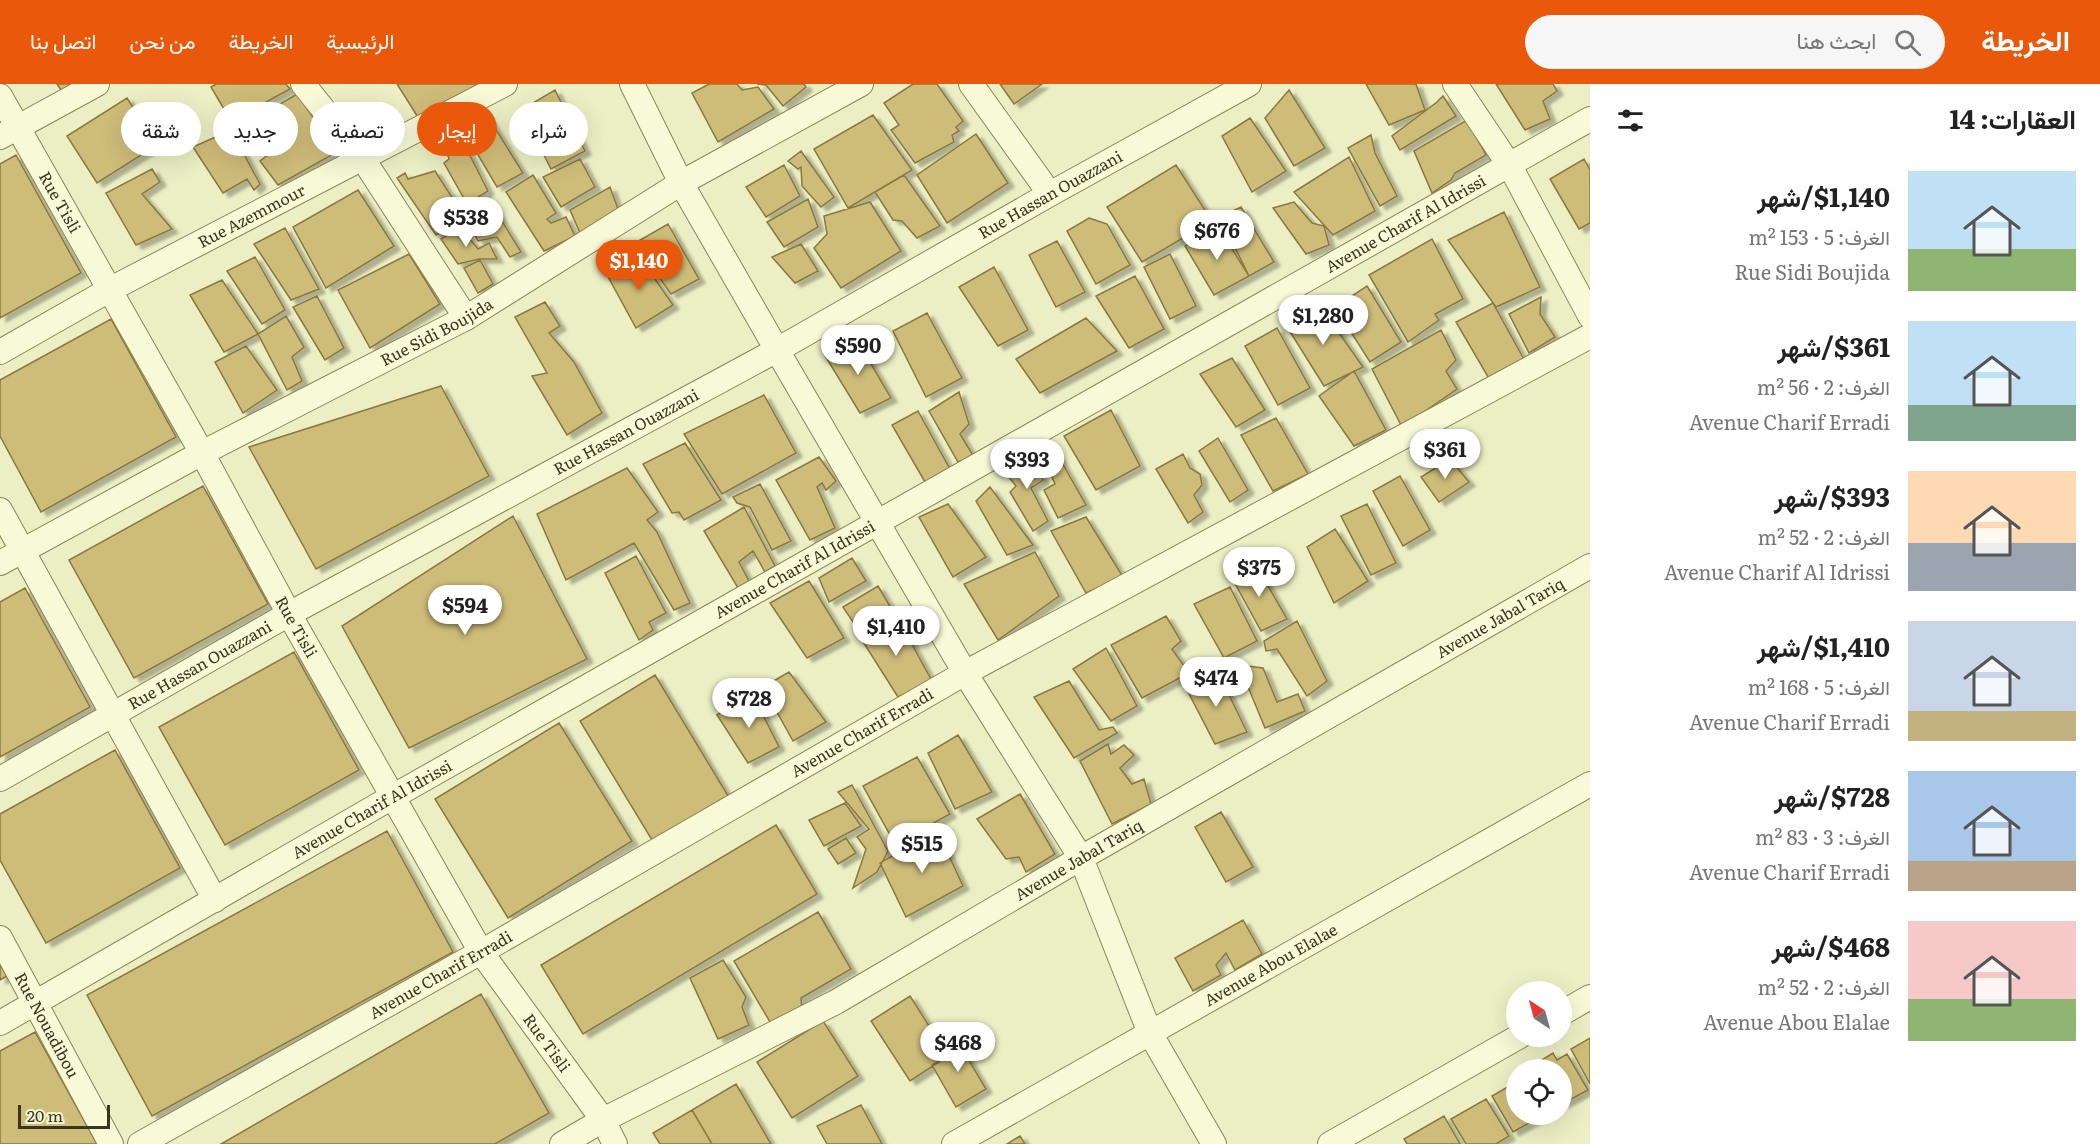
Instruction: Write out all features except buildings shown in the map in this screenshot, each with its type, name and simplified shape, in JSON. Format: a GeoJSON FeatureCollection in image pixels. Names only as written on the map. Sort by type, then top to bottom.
{"type":"FeatureCollection","features":[{"type":"Feature","properties":{"kind":"street"},"geometry":{"type":"LineString","coordinates":[[9,132],[96,84]]}},
{"type":"Feature","properties":{"kind":"street"},"geometry":{"type":"LineString","coordinates":[[303,84],[363,159],[466,318]]}},
{"type":"Feature","properties":{"kind":"street","name":"Rue Azemmour"},"geometry":{"type":"LineString","coordinates":[[0,352],[109,290],[505,84]]}},
{"type":"Feature","properties":{"kind":"street"},"geometry":{"type":"LineString","coordinates":[[632,84],[681,183],[777,350],[965,673],[1081,858],[1150,1033],[1214,1144]]}},
{"type":"Feature","properties":{"kind":"street","name":"Rue Sidi Boujida"},"geometry":{"type":"LineString","coordinates":[[0,564],[202,453],[466,318],[681,183],[861,84]]}},
{"type":"Feature","properties":{"kind":"street"},"geometry":{"type":"LineString","coordinates":[[971,84],[1050,194]]}},
{"type":"Feature","properties":{"kind":"street","name":"Rue Hassan Ouazzani"},"geometry":{"type":"LineString","coordinates":[[0,778],[289,615],[777,350],[1050,194],[1249,84]]}},
{"type":"Feature","properties":{"kind":"street"},"geometry":{"type":"LineString","coordinates":[[1455,84],[1510,166],[1590,316]]}},
{"type":"Feature","properties":{"kind":"street","name":"Rue Tisli"},"geometry":{"type":"LineString","coordinates":[[0,96],[9,132],[109,290],[202,453],[289,615],[481,952],[603,1120],[615,1144]]}},
{"type":"Feature","properties":{"kind":"street","name":"Avenue Charif Al Idrissi"},"geometry":{"type":"LineString","coordinates":[[0,1023],[394,796],[1590,119]]}},
{"type":"Feature","properties":{"kind":"street","name":"Avenue Charif Erradi"},"geometry":{"type":"LineString","coordinates":[[141,1144],[481,952],[965,673],[1590,336]]}},
{"type":"Feature","properties":{"kind":"street"},"geometry":{"type":"LineString","coordinates":[[0,510],[215,900]]}},
{"type":"Feature","properties":{"kind":"street","name":"Avenue Jabal Tariq"},"geometry":{"type":"LineString","coordinates":[[562,1144],[603,1120],[836,1002],[1081,858],[1590,566]]}},
{"type":"Feature","properties":{"kind":"street","name":"Avenue Abou Elalae"},"geometry":{"type":"LineString","coordinates":[[954,1144],[1590,784]]}},
{"type":"Feature","properties":{"kind":"street","name":"Rue Nouadibou"},"geometry":{"type":"LineString","coordinates":[[0,938],[111,1144]]}},
{"type":"Feature","properties":{"kind":"street"},"geometry":{"type":"LineString","coordinates":[[1572,1007],[1590,997]]}},
{"type":"Feature","properties":{"kind":"street"},"geometry":{"type":"LineString","coordinates":[[1330,1144],[1506,1044]]}}]}
